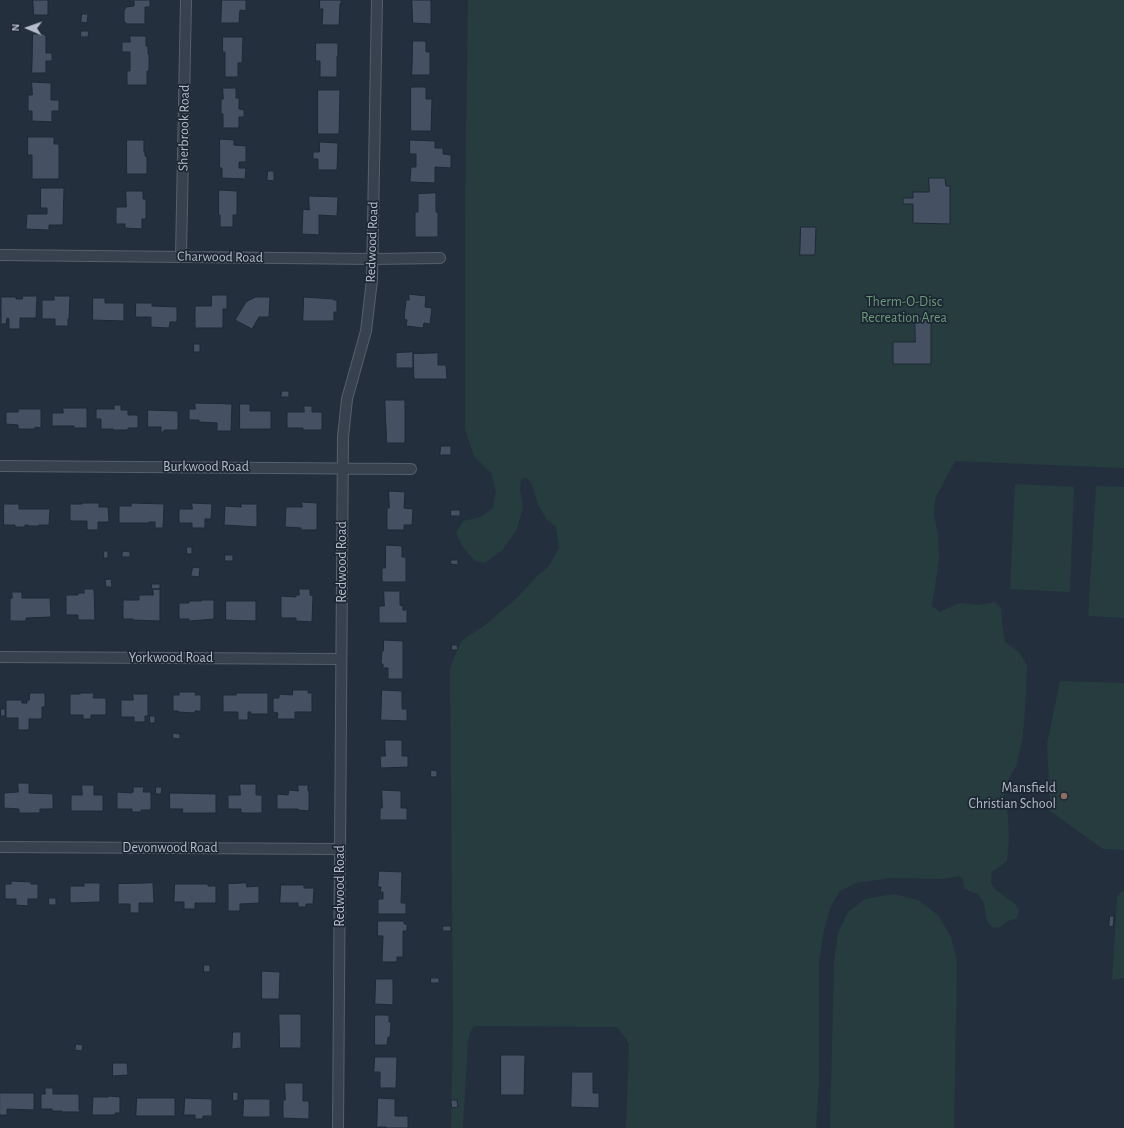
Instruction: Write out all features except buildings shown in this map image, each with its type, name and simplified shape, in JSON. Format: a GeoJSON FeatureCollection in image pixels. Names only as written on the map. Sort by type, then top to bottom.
{"type":"FeatureCollection","features":[{"type":"Feature","properties":{"kind":"street","name":"Sherbrook Road"},"geometry":{"type":"LineString","coordinates":[[181,256],[186,0]]}},
{"type":"Feature","properties":{"kind":"street","name":"Redwood Road"},"geometry":{"type":"LineString","coordinates":[[338,1128],[343,437],[347,399],[366,331],[372,280],[377,0]]}},
{"type":"Feature","properties":{"kind":"street","name":"Charwood Road"},"geometry":{"type":"LineString","coordinates":[[0,255],[372,259],[440,258]]}},
{"type":"Feature","properties":{"kind":"street","name":"Burkwood Road"},"geometry":{"type":"LineString","coordinates":[[0,466],[411,469]]}},
{"type":"Feature","properties":{"kind":"street","name":"Yorkwood Road"},"geometry":{"type":"LineString","coordinates":[[0,657],[341,659]]}},
{"type":"Feature","properties":{"kind":"street","name":"Devonwood Road"},"geometry":{"type":"LineString","coordinates":[[0,847],[340,849]]}},
{"type":"Feature","properties":{"kind":"green space","name":"Therm-O-Disc Recreation Area"},"geometry":{"type":"Polygon","coordinates":[[[468,0],[1124,0],[1124,468],[955,461],[935,499],[934,515],[938,534],[939,560],[932,606],[940,612],[959,603],[979,605],[995,602],[1001,608],[1005,642],[1019,652],[1027,665],[1023,736],[1017,764],[1004,789],[1004,803],[1008,815],[1009,839],[1007,861],[992,872],[991,883],[996,890],[1015,904],[1019,910],[1017,918],[1008,921],[1000,927],[993,928],[987,921],[984,903],[978,894],[964,889],[963,880],[960,876],[942,879],[891,878],[856,883],[840,891],[831,906],[824,930],[819,964],[819,1084],[816,1128],[626,1128],[629,1044],[617,1027],[474,1026],[470,1032],[468,1041],[463,1128],[451,1128],[453,1022],[450,668],[461,641],[485,625],[517,598],[537,576],[549,566],[559,548],[556,527],[547,520],[538,504],[532,485],[527,478],[521,479],[520,490],[523,508],[516,531],[502,550],[485,563],[475,561],[462,546],[456,533],[463,521],[481,517],[493,508],[496,491],[491,473],[474,456],[465,429],[465,212],[468,0]]]}},
{"type":"Feature","properties":{"kind":"green space"},"geometry":{"type":"Polygon","coordinates":[[[1015,484],[1074,487],[1070,592],[1010,589],[1015,484]]]}},
{"type":"Feature","properties":{"kind":"green space"},"geometry":{"type":"Polygon","coordinates":[[[1096,486],[1124,487],[1124,618],[1088,616],[1096,486]]]}},
{"type":"Feature","properties":{"kind":"green space"},"geometry":{"type":"Polygon","coordinates":[[[1060,681],[1124,683],[1124,850],[1103,849],[1050,811],[1047,744],[1060,681]]]}},
{"type":"Feature","properties":{"kind":"green space"},"geometry":{"type":"Polygon","coordinates":[[[1124,889],[1124,978],[1112,980],[1117,897],[1124,889]]]}},
{"type":"Feature","properties":{"kind":"green space"},"geometry":{"type":"Polygon","coordinates":[[[894,894],[918,900],[938,915],[951,937],[957,962],[954,1128],[830,1128],[834,962],[838,933],[848,912],[865,899],[894,894]]]}},
{"type":"Feature","properties":{"kind":"place","name":"Mansfield Christian School"},"geometry":{"type":"Point","coordinates":[1064,796]}}]}
